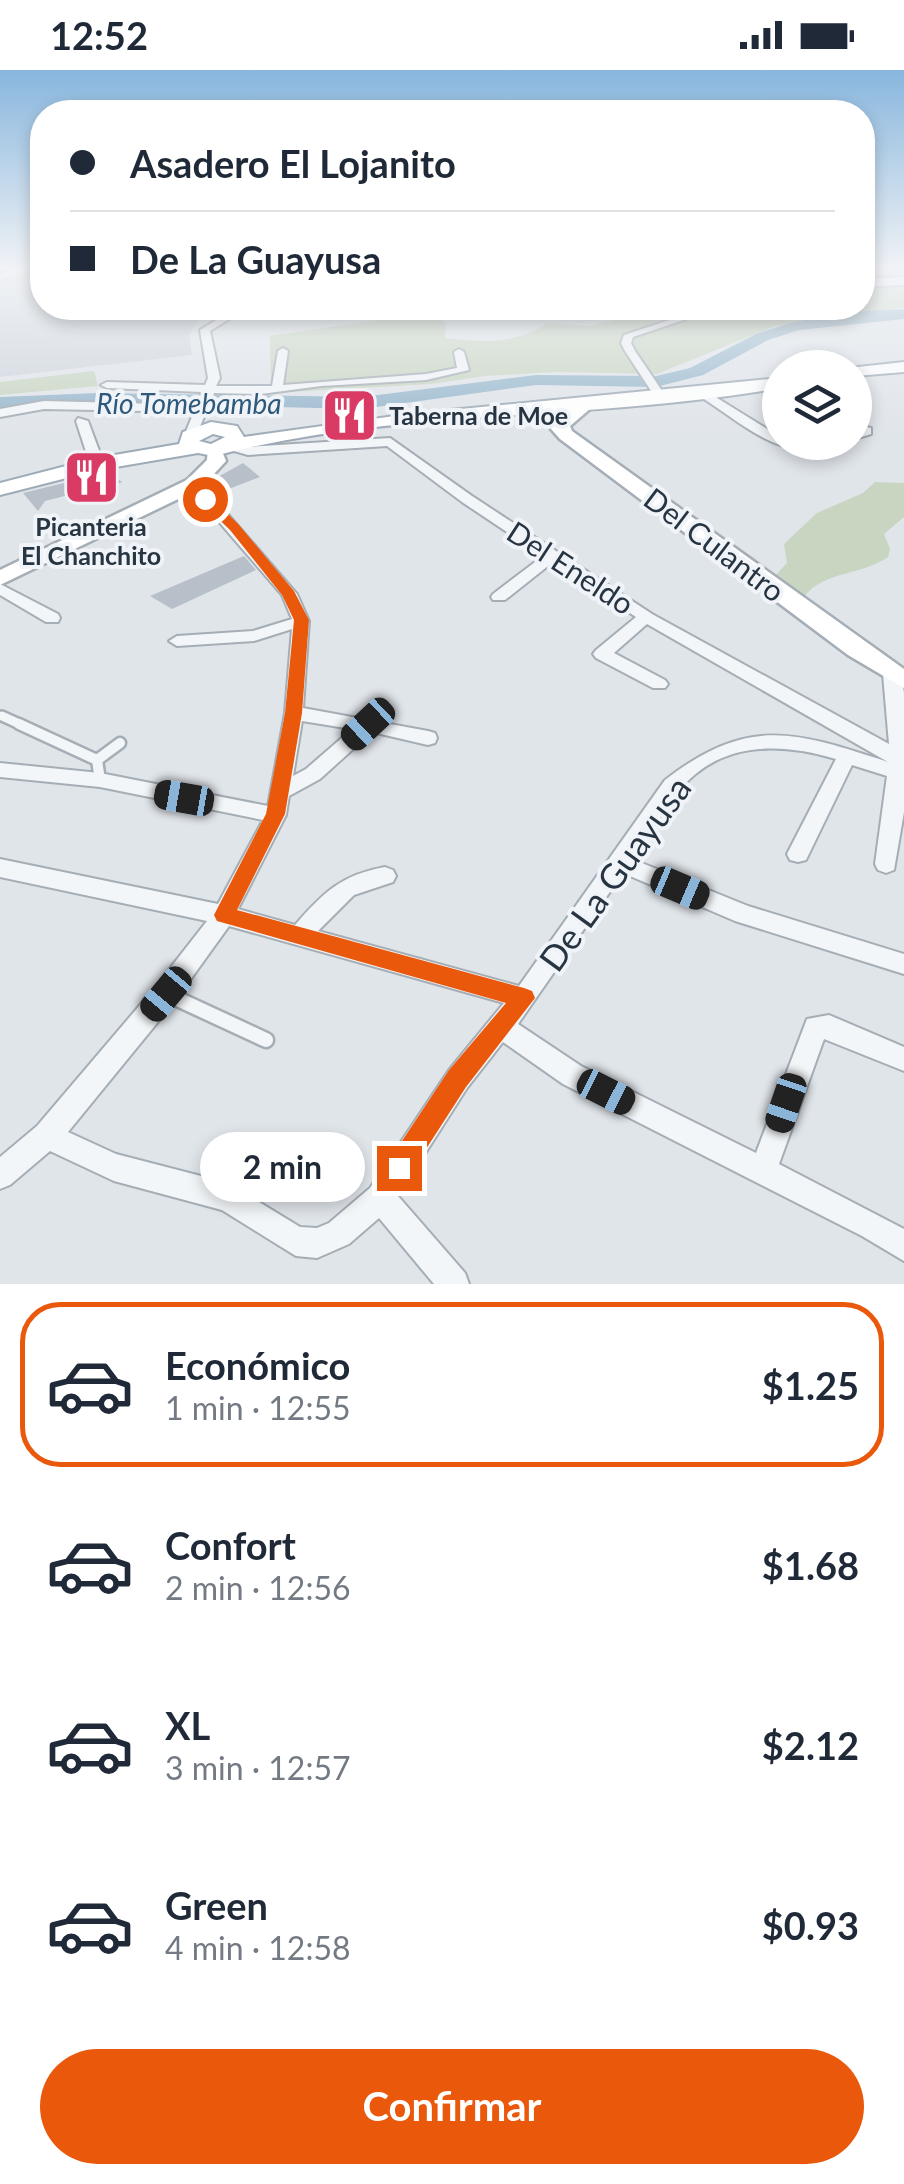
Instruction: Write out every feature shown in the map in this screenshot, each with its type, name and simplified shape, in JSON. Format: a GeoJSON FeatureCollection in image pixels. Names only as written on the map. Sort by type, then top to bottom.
{"type":"FeatureCollection","features":[{"type":"Feature","properties":{"kind":"main road"},"geometry":{"type":"LineString","coordinates":[[872,369],[904,366]]}},
{"type":"Feature","properties":{"kind":"main road"},"geometry":{"type":"LineString","coordinates":[[0,490],[97,464],[212,441],[590,402],[657,390],[705,394],[762,386]]}},
{"type":"Feature","properties":{"kind":"street"},"geometry":{"type":"LineString","coordinates":[[201,324],[194,334],[202,383],[208,389]]}},
{"type":"Feature","properties":{"kind":"street"},"geometry":{"type":"LineString","coordinates":[[0,578],[194,484],[217,462],[203,407],[214,378],[205,330],[216,324]]}},
{"type":"Feature","properties":{"kind":"street"},"geometry":{"type":"LineString","coordinates":[[657,390],[626,343],[629,335],[665,324]]}},
{"type":"Feature","properties":{"kind":"street"},"geometry":{"type":"LineString","coordinates":[[277,389],[282,351]]}},
{"type":"Feature","properties":{"kind":"street"},"geometry":{"type":"LineString","coordinates":[[107,385],[277,389],[454,374],[463,370],[459,352]]}},
{"type":"Feature","properties":{"kind":"street"},"geometry":{"type":"LineString","coordinates":[[705,394],[762,430]]}},
{"type":"Feature","properties":{"kind":"street","name":"Del Culantro"},"geometry":{"type":"LineString","coordinates":[[590,402],[560,429],[898,677]]}},
{"type":"Feature","properties":{"kind":"street"},"geometry":{"type":"LineString","coordinates":[[0,412],[44,405],[203,407]]}},
{"type":"Feature","properties":{"kind":"street"},"geometry":{"type":"LineString","coordinates":[[203,407],[212,441]]}},
{"type":"Feature","properties":{"kind":"street"},"geometry":{"type":"LineString","coordinates":[[82,421],[97,464]]}},
{"type":"Feature","properties":{"kind":"street","name":"Del Eneldo"},"geometry":{"type":"LineString","coordinates":[[212,441],[248,450],[390,442],[646,616],[903,767]]}},
{"type":"Feature","properties":{"kind":"street"},"geometry":{"type":"LineString","coordinates":[[0,1175],[47,1136],[166,994],[224,915],[278,804],[294,713],[301,620],[289,594],[194,484]]}},
{"type":"Feature","properties":{"kind":"street"},"geometry":{"type":"LineString","coordinates":[[499,597],[553,554]]}},
{"type":"Feature","properties":{"kind":"street"},"geometry":{"type":"LineString","coordinates":[[0,588],[52,618]]}},
{"type":"Feature","properties":{"kind":"street"},"geometry":{"type":"LineString","coordinates":[[646,616],[602,654],[660,684]]}},
{"type":"Feature","properties":{"kind":"street"},"geometry":{"type":"LineString","coordinates":[[177,641],[254,636],[301,620]]}},
{"type":"Feature","properties":{"kind":"street"},"geometry":{"type":"LineString","coordinates":[[886,864],[903,767],[898,677]]}},
{"type":"Feature","properties":{"kind":"street"},"geometry":{"type":"LineString","coordinates":[[294,713],[428,738]]}},
{"type":"Feature","properties":{"kind":"street"},"geometry":{"type":"LineString","coordinates":[[278,804],[368,724]]}},
{"type":"Feature","properties":{"kind":"street","name":"De La Guayusa"},"geometry":{"type":"LineString","coordinates":[[47,1136],[114,1167],[228,1197],[296,1241],[317,1243],[339,1234],[380,1198],[458,1079],[524,998],[672,785],[711,752],[738,742],[800,743],[903,767]]}},
{"type":"Feature","properties":{"kind":"street"},"geometry":{"type":"LineString","coordinates":[[798,854],[846,756]]}},
{"type":"Feature","properties":{"kind":"street"},"geometry":{"type":"LineString","coordinates":[[0,770],[98,770],[278,804]]}},
{"type":"Feature","properties":{"kind":"street"},"geometry":{"type":"LineString","coordinates":[[618,862],[743,914],[904,964]]}},
{"type":"Feature","properties":{"kind":"street"},"geometry":{"type":"LineString","coordinates":[[0,868],[224,915],[524,998]]}},
{"type":"Feature","properties":{"kind":"street"},"geometry":{"type":"LineString","coordinates":[[300,936],[336,894],[356,880],[386,876]]}},
{"type":"Feature","properties":{"kind":"street"},"geometry":{"type":"LineString","coordinates":[[502,1027],[572,1075],[763,1170],[904,1246]]}},
{"type":"Feature","properties":{"kind":"street"},"geometry":{"type":"LineString","coordinates":[[763,1170],[816,1027],[829,1028],[904,1059]]}},
{"type":"Feature","properties":{"kind":"street"},"geometry":{"type":"LineString","coordinates":[[380,1198],[454,1284]]}},
{"type":"Feature","properties":{"kind":"lane"},"geometry":{"type":"LineString","coordinates":[[2,716],[98,770],[120,742]]}},
{"type":"Feature","properties":{"kind":"lane"},"geometry":{"type":"LineString","coordinates":[[166,994],[266,1040]]}},
{"type":"Feature","properties":{"kind":"shaded area"},"geometry":{"type":"Polygon","coordinates":[[[0,324],[196,324],[189,335],[192,355],[0,377],[0,324]]]}},
{"type":"Feature","properties":{"kind":"green space"},"geometry":{"type":"Polygon","coordinates":[[[353,324],[446,324],[445,338],[498,340],[523,335],[546,324],[791,324],[775,326],[657,374],[554,372],[271,393],[270,336],[353,324]]]}},
{"type":"Feature","properties":{"kind":"green space"},"geometry":{"type":"Polygon","coordinates":[[[94,371],[98,386],[0,395],[0,382],[94,371]]]}},
{"type":"Feature","properties":{"kind":"green space"},"geometry":{"type":"Polygon","coordinates":[[[875,482],[904,483],[904,517],[884,534],[890,549],[888,557],[822,582],[804,597],[782,587],[776,575],[787,563],[784,544],[817,513],[863,493],[875,482]]]}},
{"type":"Feature","properties":{"kind":"building"},"geometry":{"type":"Polygon","coordinates":[[[243,463],[260,477],[218,493],[216,478],[243,463]]]}},
{"type":"Feature","properties":{"kind":"building"},"geometry":{"type":"Polygon","coordinates":[[[109,472],[122,482],[96,493],[92,489],[45,501],[38,511],[23,493],[109,472]]]}},
{"type":"Feature","properties":{"kind":"building"},"geometry":{"type":"Polygon","coordinates":[[[244,556],[256,570],[172,609],[150,596],[244,556]]]}},
{"type":"Feature","properties":{"kind":"waterway","name":"Río Tomebamba"},"geometry":{"type":"LineString","coordinates":[[0,403],[97,398],[362,403],[536,380],[656,381],[697,371],[762,337],[807,324]]}},
{"type":"Feature","properties":{"kind":"place","name":"Taberna de Moe"},"geometry":{"type":"Point","coordinates":[350,415]}},
{"type":"Feature","properties":{"kind":"place","name":"Picanteria El Chanchito"},"geometry":{"type":"Point","coordinates":[91,477]}},
{"type":"Feature","properties":{"kind":"route"},"geometry":{"type":"LineString","coordinates":[[205,499],[289,594],[301,620],[302,640],[276,814],[224,915],[524,998],[458,1079],[399,1168]]}}]}
